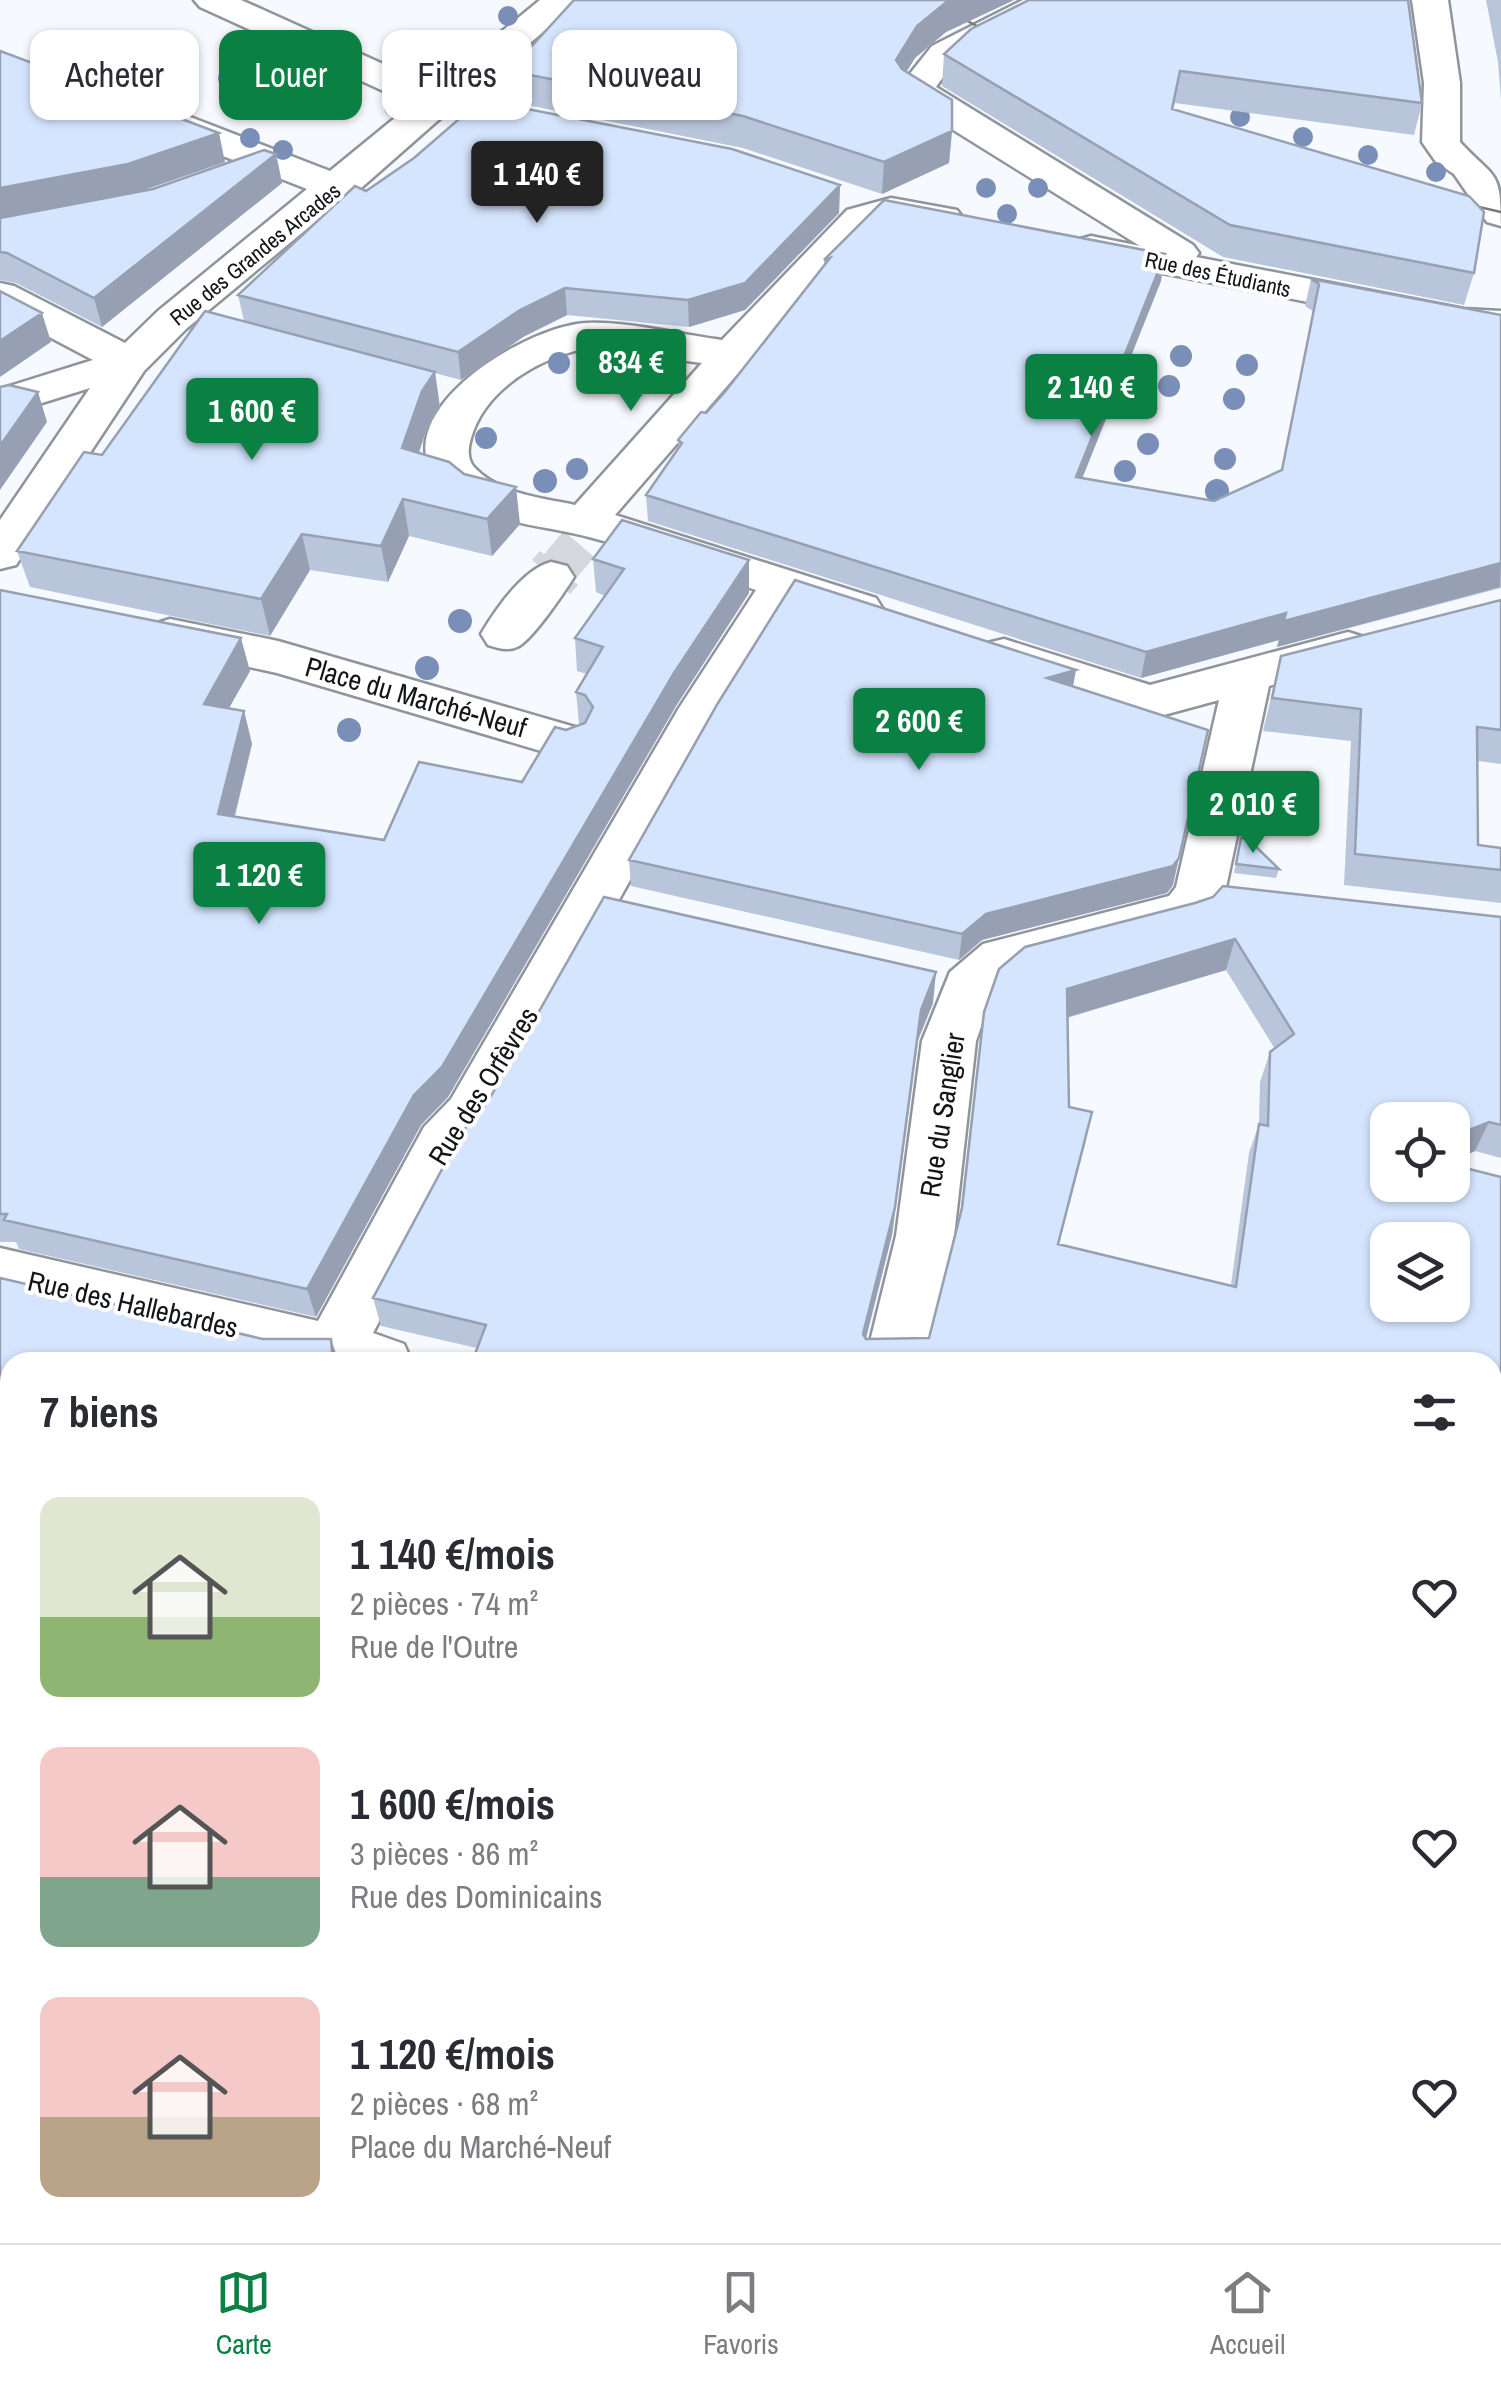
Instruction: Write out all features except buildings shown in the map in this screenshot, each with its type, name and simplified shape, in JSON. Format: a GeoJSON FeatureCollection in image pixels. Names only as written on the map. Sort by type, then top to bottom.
{"type":"FeatureCollection","features":[{"type":"Feature","properties":{"kind":"street"},"geometry":{"type":"LineString","coordinates":[[212,0],[382,77]]}},
{"type":"Feature","properties":{"kind":"street"},"geometry":{"type":"LineString","coordinates":[[1047,0],[1020,19],[970,36],[926,72],[915,90],[1216,274]]}},
{"type":"Feature","properties":{"kind":"street"},"geometry":{"type":"LineString","coordinates":[[1430,0],[1442,83],[1441,142],[1449,154],[1484,169]]}},
{"type":"Feature","properties":{"kind":"street"},"geometry":{"type":"LineString","coordinates":[[1446,0],[1484,169],[1501,214]]}},
{"type":"Feature","properties":{"kind":"street","name":"Rue des Grandes Arcades"},"geometry":{"type":"LineString","coordinates":[[532,35],[559,15]]}},
{"type":"Feature","properties":{"kind":"street"},"geometry":{"type":"LineString","coordinates":[[162,120],[338,188]]}},
{"type":"Feature","properties":{"kind":"street","name":"Rue des Grandes Arcades"},"geometry":{"type":"LineString","coordinates":[[0,554],[128,362],[191,325],[338,188],[419,120]]}},
{"type":"Feature","properties":{"kind":"street"},"geometry":{"type":"LineString","coordinates":[[214,182],[271,162]]}},
{"type":"Feature","properties":{"kind":"street"},"geometry":{"type":"LineString","coordinates":[[504,634],[732,354],[861,218],[860,202],[970,224]]}},
{"type":"Feature","properties":{"kind":"street","name":"Rue des Étudiants"},"geometry":{"type":"LineString","coordinates":[[1048,240],[1464,321],[1501,323]]}},
{"type":"Feature","properties":{"kind":"street"},"geometry":{"type":"LineString","coordinates":[[0,295],[128,362]]}},
{"type":"Feature","properties":{"kind":"street"},"geometry":{"type":"LineString","coordinates":[[732,354],[620,336],[566,338],[452,394],[452,429],[446,450],[452,469],[486,497],[578,542],[783,584],[893,619]]}},
{"type":"Feature","properties":{"kind":"street"},"geometry":{"type":"LineString","coordinates":[[0,403],[128,362]]}},
{"type":"Feature","properties":{"kind":"street","name":"Rue des Orfèvres"},"geometry":{"type":"LineString","coordinates":[[360,1352],[444,1143],[470,1115],[613,906],[657,768],[783,584]]}},
{"type":"Feature","properties":{"kind":"street","name":"Place du Marché-Neuf"},"geometry":{"type":"LineString","coordinates":[[130,627],[278,657],[561,740]]}},
{"type":"Feature","properties":{"kind":"street"},"geometry":{"type":"LineString","coordinates":[[966,643],[1148,702],[1393,636]]}},
{"type":"Feature","properties":{"kind":"street","name":"Rue du Sanglier"},"geometry":{"type":"LineString","coordinates":[[896,1352],[924,1236],[949,1041],[950,983],[1001,958],[1186,912],[1219,893],[1248,674]]}},
{"type":"Feature","properties":{"kind":"street","name":"Rue des Hallebardes"},"geometry":{"type":"LineString","coordinates":[[0,1272],[337,1352]]}},
{"type":"Feature","properties":{"kind":"tunnel"},"geometry":{"type":"LineString","coordinates":[[557,570],[579,544]]}},
{"type":"Feature","properties":{"kind":"tunnel"},"geometry":{"type":"LineString","coordinates":[[551,577],[559,568]]}},
{"type":"Feature","properties":{"kind":"tram line"},"geometry":{"type":"LineString","coordinates":[[928,0],[1003,40]]}},
{"type":"Feature","properties":{"kind":"tram line"},"geometry":{"type":"LineString","coordinates":[[1453,201],[1501,212]]}}]}
